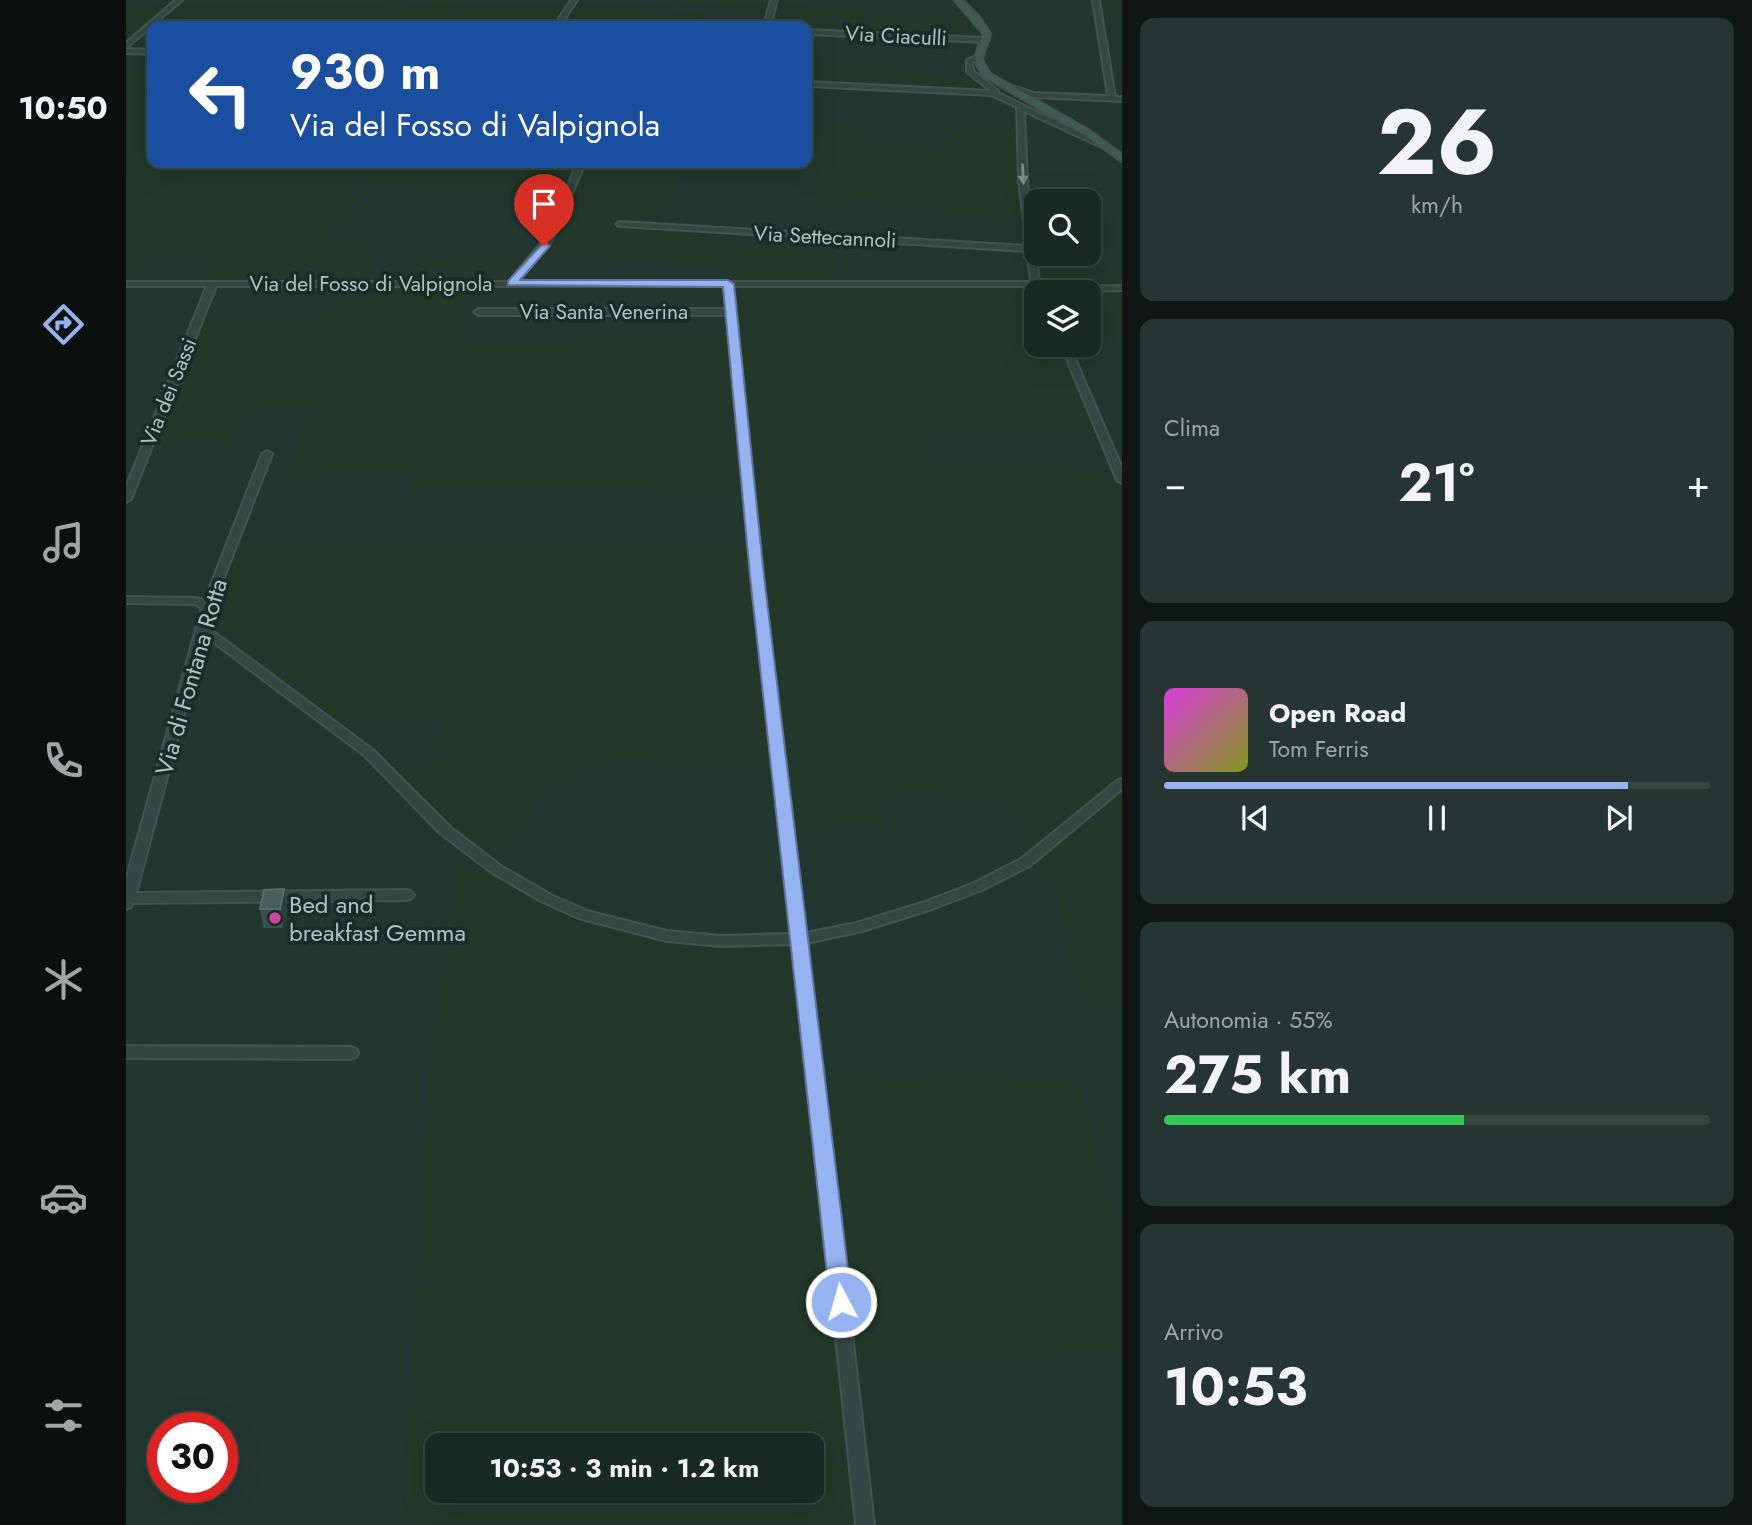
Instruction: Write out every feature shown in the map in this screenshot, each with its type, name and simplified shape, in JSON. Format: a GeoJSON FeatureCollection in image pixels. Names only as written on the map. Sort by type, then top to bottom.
{"type":"FeatureCollection","features":[{"type":"Feature","properties":{"kind":"main road"},"geometry":{"type":"LineString","coordinates":[[958,0],[980,22],[987,34],[978,58],[980,67],[987,75],[1086,132],[1122,159]]}},
{"type":"Feature","properties":{"kind":"street"},"geometry":{"type":"LineString","coordinates":[[156,21],[179,0]]}},
{"type":"Feature","properties":{"kind":"street"},"geometry":{"type":"LineString","coordinates":[[560,21],[574,0]]}},
{"type":"Feature","properties":{"kind":"street"},"geometry":{"type":"LineString","coordinates":[[768,21],[774,0]]}},
{"type":"Feature","properties":{"kind":"street"},"geometry":{"type":"LineString","coordinates":[[1096,0],[1112,98]]}},
{"type":"Feature","properties":{"kind":"street"},"geometry":{"type":"LineString","coordinates":[[126,48],[147,29]]}},
{"type":"Feature","properties":{"kind":"street","name":"Via Ciaculli"},"geometry":{"type":"LineString","coordinates":[[812,32],[986,40]]}},
{"type":"Feature","properties":{"kind":"street"},"geometry":{"type":"LineString","coordinates":[[126,48],[147,51]]}},
{"type":"Feature","properties":{"kind":"street"},"geometry":{"type":"LineString","coordinates":[[978,58],[969,61],[970,72],[1008,100],[1112,150]]}},
{"type":"Feature","properties":{"kind":"street"},"geometry":{"type":"LineString","coordinates":[[987,75],[1025,94],[1122,99]]}},
{"type":"Feature","properties":{"kind":"street"},"geometry":{"type":"LineString","coordinates":[[812,84],[981,92],[1008,100]]}},
{"type":"Feature","properties":{"kind":"street"},"geometry":{"type":"LineString","coordinates":[[1020,106],[1024,190]]}},
{"type":"Feature","properties":{"kind":"street"},"geometry":{"type":"LineString","coordinates":[[512,283],[548,240],[579,168]]}},
{"type":"Feature","properties":{"kind":"street","name":"Via Settecannoli"},"geometry":{"type":"LineString","coordinates":[[620,224],[1024,249]]}},
{"type":"Feature","properties":{"kind":"street","name":"Via del Fosso di Valpignola"},"geometry":{"type":"LineString","coordinates":[[126,284],[512,283],[1024,288]]}},
{"type":"Feature","properties":{"kind":"street"},"geometry":{"type":"LineString","coordinates":[[728,284],[757,576],[801,939],[865,1525]]}},
{"type":"Feature","properties":{"kind":"street","name":"Via dei Sassi"},"geometry":{"type":"LineString","coordinates":[[126,499],[212,285]]}},
{"type":"Feature","properties":{"kind":"street"},"geometry":{"type":"LineString","coordinates":[[1101,288],[1122,288]]}},
{"type":"Feature","properties":{"kind":"street","name":"Via Santa Venerina"},"geometry":{"type":"LineString","coordinates":[[478,312],[731,312]]}},
{"type":"Feature","properties":{"kind":"street"},"geometry":{"type":"LineString","coordinates":[[1070,357],[1122,480]]}},
{"type":"Feature","properties":{"kind":"street","name":"Via di Fontana Rotta"},"geometry":{"type":"LineString","coordinates":[[127,901],[207,608],[267,454]]}},
{"type":"Feature","properties":{"kind":"street"},"geometry":{"type":"LineString","coordinates":[[126,600],[199,601],[207,608]]}},
{"type":"Feature","properties":{"kind":"street"},"geometry":{"type":"LineString","coordinates":[[202,628],[374,757],[460,843],[503,873],[546,898],[602,922],[667,936],[721,941],[801,939],[842,932],[916,910],[1005,874],[1041,852],[1122,783]]}},
{"type":"Feature","properties":{"kind":"street"},"geometry":{"type":"LineString","coordinates":[[127,901],[407,895]]}},
{"type":"Feature","properties":{"kind":"street"},"geometry":{"type":"LineString","coordinates":[[126,1052],[351,1053]]}},
{"type":"Feature","properties":{"kind":"green space"},"geometry":{"type":"Polygon","coordinates":[[[179,0],[390,0],[388,2],[567,10],[570,5],[704,15],[701,21],[147,21],[147,28],[126,46],[126,7],[168,9],[179,0]]]}},
{"type":"Feature","properties":{"kind":"green space"},"geometry":{"type":"Polygon","coordinates":[[[679,0],[774,0],[773,5],[974,16],[987,35],[911,32],[912,37],[812,32],[812,21],[768,21],[770,11],[678,3],[679,0]]]}},
{"type":"Feature","properties":{"kind":"green space"},"geometry":{"type":"Polygon","coordinates":[[[1097,0],[1122,0],[1122,21],[1100,20],[1097,0]]]}},
{"type":"Feature","properties":{"kind":"green space"},"geometry":{"type":"Polygon","coordinates":[[[812,59],[890,62],[893,72],[975,78],[990,93],[812,84],[812,59]]]}},
{"type":"Feature","properties":{"kind":"green space"},"geometry":{"type":"Polygon","coordinates":[[[126,64],[147,66],[147,87],[126,86],[126,64]]]}},
{"type":"Feature","properties":{"kind":"green space"},"geometry":{"type":"Polygon","coordinates":[[[126,99],[147,100],[147,168],[684,168],[657,226],[704,229],[702,245],[836,253],[833,283],[1024,284],[1024,357],[1070,357],[1103,435],[922,433],[926,467],[1119,472],[1122,480],[1122,1009],[1085,1009],[1051,876],[1026,862],[1014,803],[881,797],[885,831],[788,832],[779,763],[599,766],[547,790],[486,862],[384,767],[443,763],[441,717],[315,715],[202,628],[207,608],[239,549],[754,550],[748,490],[410,487],[412,471],[287,474],[310,415],[242,414],[229,446],[147,447],[198,319],[330,317],[339,284],[200,284],[211,260],[151,257],[130,284],[126,284],[126,99]],[[351,181],[346,196],[360,198],[321,244],[380,248],[367,273],[402,275],[416,260],[533,258],[569,191],[553,193],[351,181]],[[534,258],[512,283],[468,283],[458,337],[733,335],[726,263],[534,258]]]}},
{"type":"Feature","properties":{"kind":"green space"},"geometry":{"type":"Polygon","coordinates":[[[858,122],[860,148],[948,152],[950,133],[939,132],[935,125],[1021,129],[1024,220],[808,203],[817,171],[751,168],[812,168],[812,125],[858,122]]]}},
{"type":"Feature","properties":{"kind":"green space"},"geometry":{"type":"Polygon","coordinates":[[[1033,266],[1095,266],[1103,273],[1122,273],[1122,332],[1101,332],[1101,280],[1035,280],[1033,266]]]}},
{"type":"Feature","properties":{"kind":"green space"},"geometry":{"type":"Polygon","coordinates":[[[459,851],[572,919],[607,930],[695,947],[787,944],[793,947],[855,1522],[403,1521],[429,1068],[459,851]]]}},
{"type":"Feature","properties":{"kind":"green space"},"geometry":{"type":"Polygon","coordinates":[[[821,1070],[1082,1083],[1099,1163],[1122,1246],[1122,1358],[857,1354],[821,1070]]]}},
{"type":"Feature","properties":{"kind":"building"},"geometry":{"type":"Polygon","coordinates":[[[284,889],[280,909],[260,909],[264,890],[284,889]]]}},
{"type":"Feature","properties":{"kind":"place","name":"Bed and breakfast Gemma"},"geometry":{"type":"Point","coordinates":[275,918]}},
{"type":"Feature","properties":{"kind":"route"},"geometry":{"type":"LineString","coordinates":[[544,246],[512,283],[728,284],[757,576],[841,1302]]}}]}
